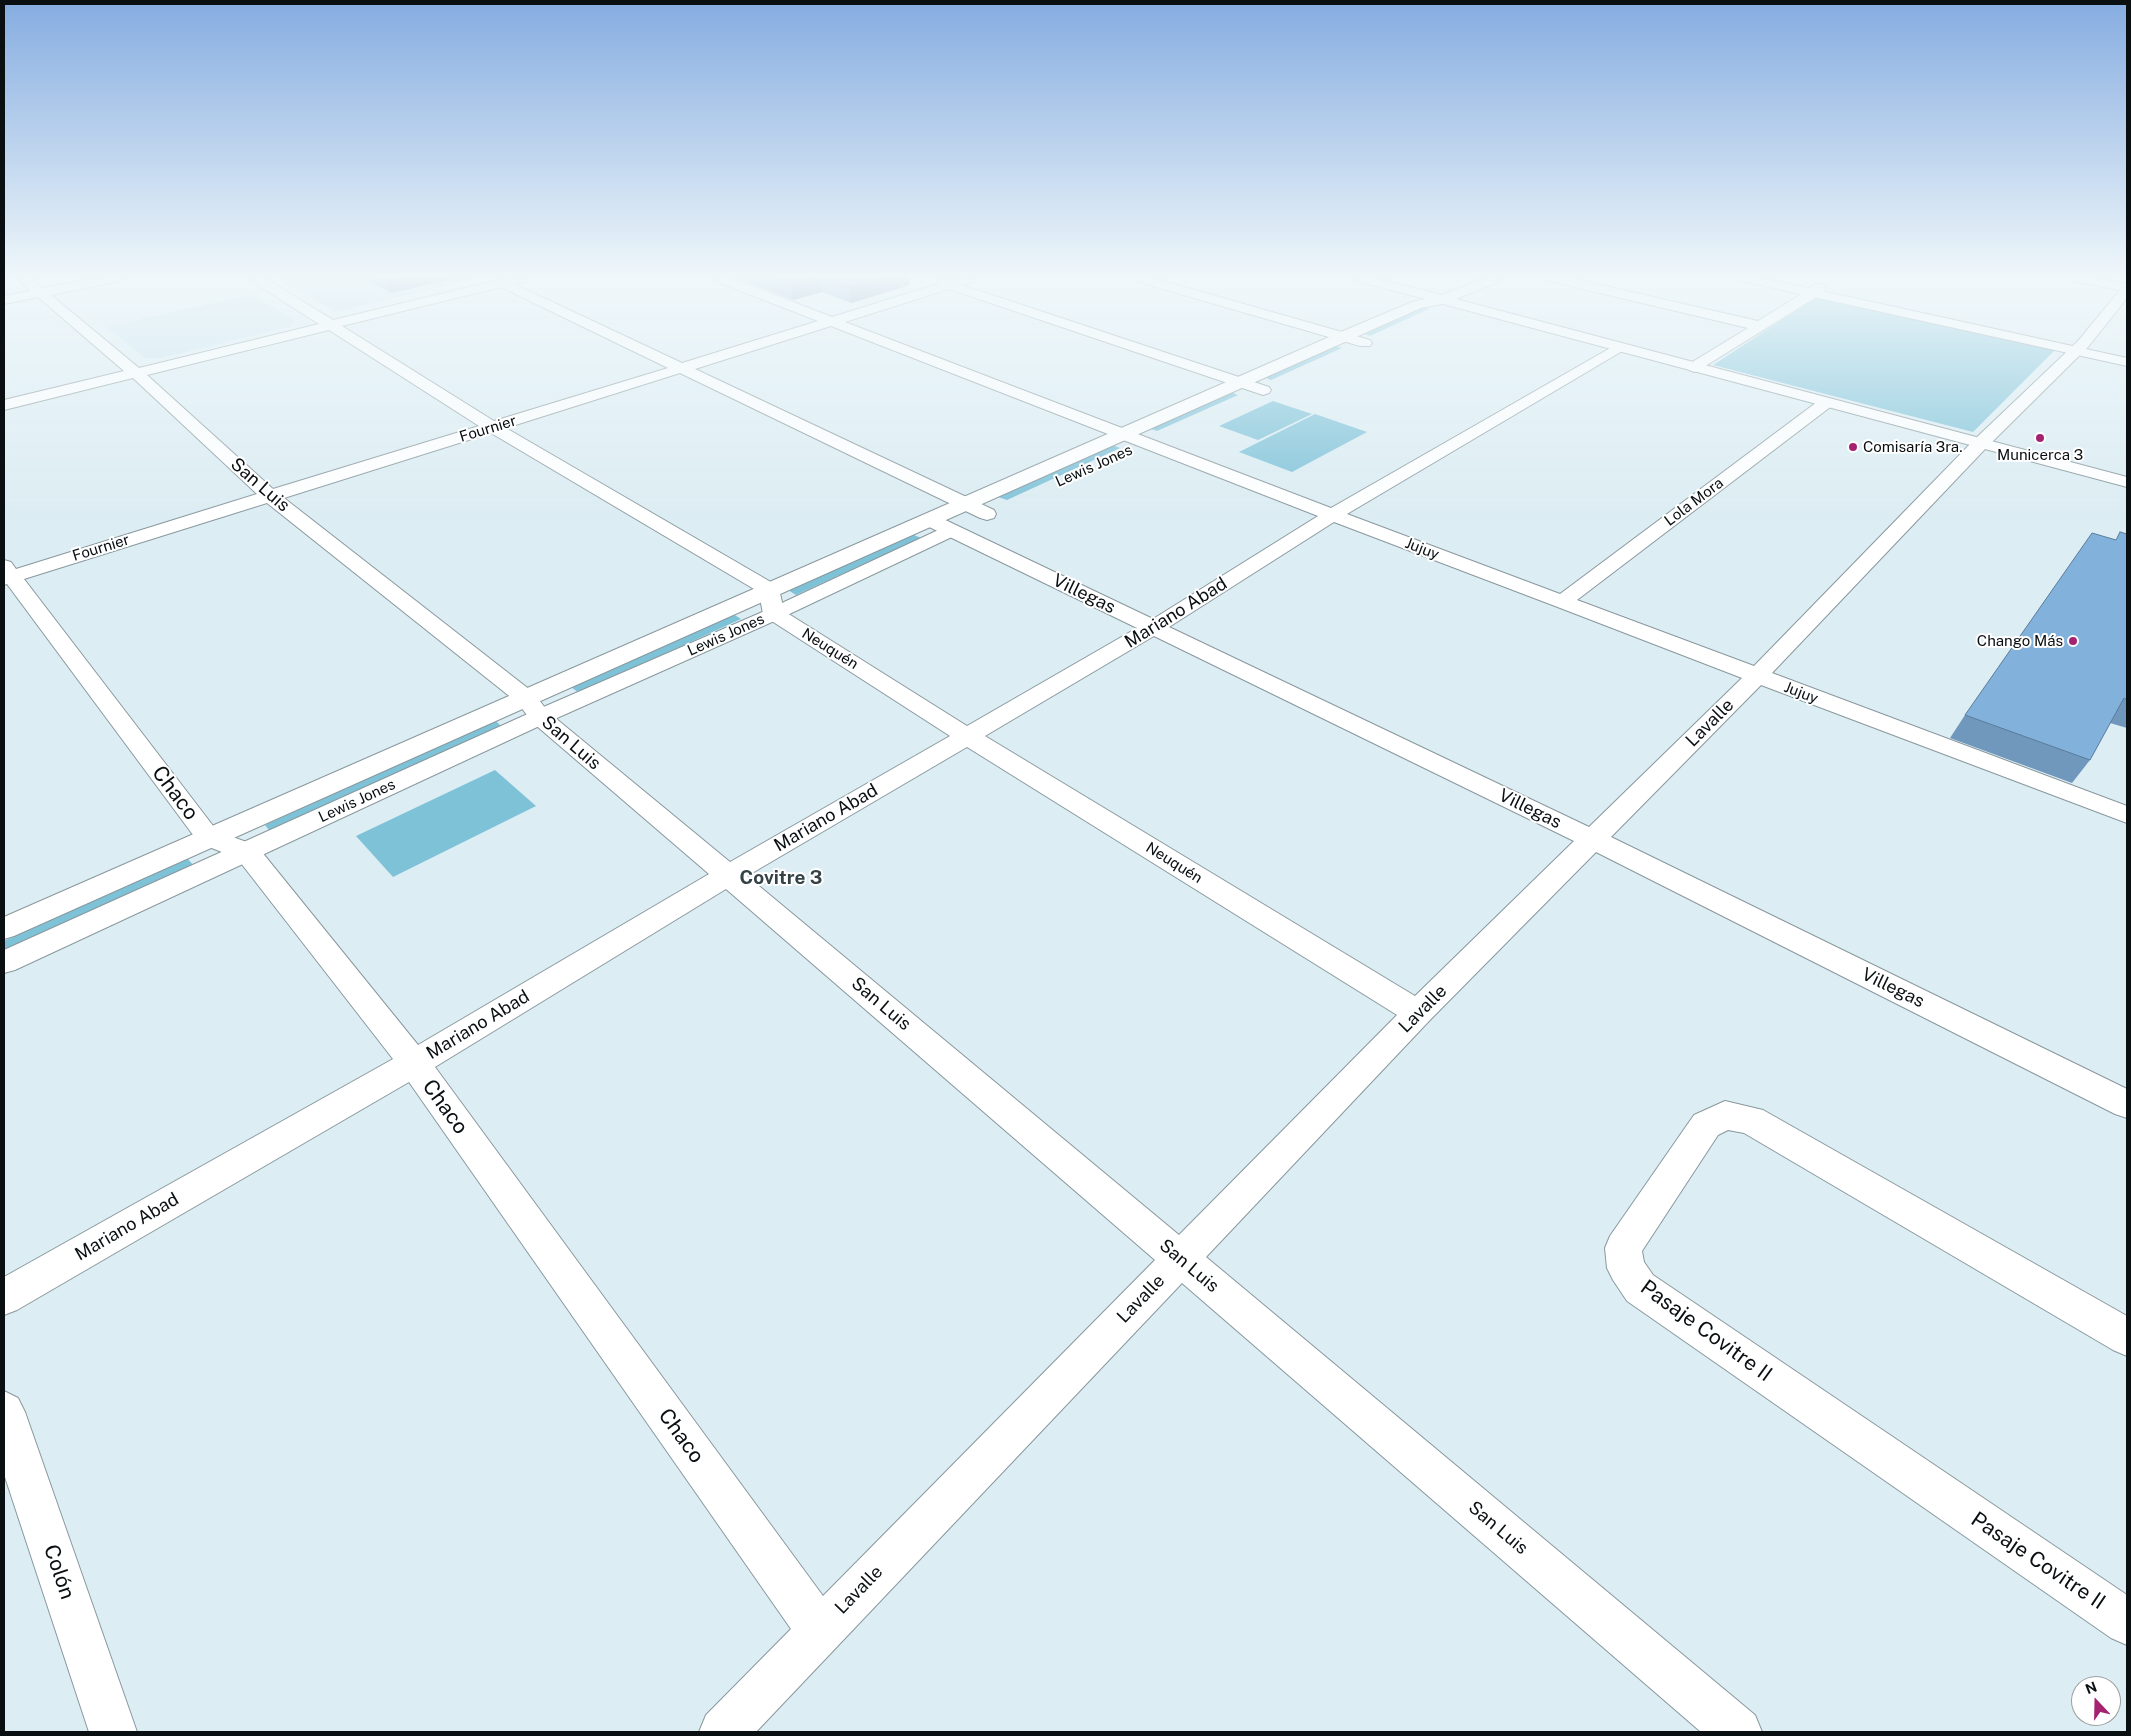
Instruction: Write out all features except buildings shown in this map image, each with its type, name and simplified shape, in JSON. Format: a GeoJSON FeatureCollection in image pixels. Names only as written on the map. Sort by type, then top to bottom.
{"type":"FeatureCollection","features":[{"type":"Feature","properties":{"kind":"street","name":"San Luis"},"geometry":{"type":"LineString","coordinates":[[119,359],[270,496],[533,708],[1738,1732]]}},
{"type":"Feature","properties":{"kind":"street"},"geometry":{"type":"LineString","coordinates":[[4,405],[193,359]]}},
{"type":"Feature","properties":{"kind":"street"},"geometry":{"type":"LineString","coordinates":[[386,359],[494,428],[769,589],[774,614]]}},
{"type":"Feature","properties":{"kind":"street"},"geometry":{"type":"LineString","coordinates":[[662,359],[987,514]]}},
{"type":"Feature","properties":{"kind":"street","name":"Fournier"},"geometry":{"type":"LineString","coordinates":[[6,574],[494,428],[709,359]]}},
{"type":"Feature","properties":{"kind":"street","name":"Jujuy"},"geometry":{"type":"LineString","coordinates":[[929,359],[1332,515],[2127,815]]}},
{"type":"Feature","properties":{"kind":"street"},"geometry":{"type":"LineString","coordinates":[[1172,359],[1263,390]]}},
{"type":"Feature","properties":{"kind":"street","name":"Lewis Jones"},"geometry":{"type":"LineString","coordinates":[[4,962],[247,852],[769,589],[930,520],[1292,359]]}},
{"type":"Feature","properties":{"kind":"street","name":"Lewis Jones"},"geometry":{"type":"LineString","coordinates":[[4,928],[208,837],[774,614],[951,530],[1330,359]]}},
{"type":"Feature","properties":{"kind":"street","name":"Mariano Abad"},"geometry":{"type":"LineString","coordinates":[[4,1297],[414,1063],[728,875],[1153,628],[1332,515],[1598,359]]}},
{"type":"Feature","properties":{"kind":"street"},"geometry":{"type":"LineString","coordinates":[[1664,359],[2127,482]]}},
{"type":"Feature","properties":{"kind":"street"},"geometry":{"type":"LineString","coordinates":[[1694,367],[1707,359]]}},
{"type":"Feature","properties":{"kind":"street","name":"Lavalle"},"geometry":{"type":"LineString","coordinates":[[723,1732],[1418,1013],[1757,676],[1981,443],[2068,359]]}},
{"type":"Feature","properties":{"kind":"street","name":"Lola Mora"},"geometry":{"type":"LineString","coordinates":[[1562,602],[1827,402]]}},
{"type":"Feature","properties":{"kind":"street","name":"Villegas"},"geometry":{"type":"LineString","coordinates":[[930,520],[1592,839],[2127,1104]]}},
{"type":"Feature","properties":{"kind":"street","name":"Chaco"},"geometry":{"type":"LineString","coordinates":[[6,574],[208,837],[247,852],[414,1063],[820,1631]]}},
{"type":"Feature","properties":{"kind":"street","name":"Neuquén"},"geometry":{"type":"LineString","coordinates":[[774,614],[967,736],[1418,1013]]}},
{"type":"Feature","properties":{"kind":"street","name":"Pasaje Covitre II"},"geometry":{"type":"LineString","coordinates":[[2127,1337],[1751,1120],[1725,1115],[1706,1125],[1623,1248],[1626,1268],[1640,1288],[2127,1622]]}},
{"type":"Feature","properties":{"kind":"street","name":"Colón"},"geometry":{"type":"LineString","coordinates":[[4,1412],[113,1732]]}},
{"type":"Feature","properties":{"kind":"shaded area"},"geometry":{"type":"Polygon","coordinates":[[[1304,359],[1318,359],[1271,380],[1263,377],[1304,359]]]}},
{"type":"Feature","properties":{"kind":"shaded area"},"geometry":{"type":"Polygon","coordinates":[[[1722,359],[2046,359],[1973,432],[1713,365],[1722,359]]]}},
{"type":"Feature","properties":{"kind":"shaded area"},"geometry":{"type":"Polygon","coordinates":[[[1230,392],[1238,395],[1157,431],[1148,428],[1230,392]]]}},
{"type":"Feature","properties":{"kind":"shaded area"},"geometry":{"type":"Polygon","coordinates":[[[1273,401],[1312,414],[1258,440],[1219,426],[1273,401]]]}},
{"type":"Feature","properties":{"kind":"shaded area"},"geometry":{"type":"Polygon","coordinates":[[[1315,414],[1367,432],[1292,472],[1239,452],[1315,414]]]}},
{"type":"Feature","properties":{"kind":"shaded area"},"geometry":{"type":"Polygon","coordinates":[[[1112,445],[1120,448],[1007,500],[998,497],[1112,445]]]}},
{"type":"Feature","properties":{"kind":"shaded area"},"geometry":{"type":"Polygon","coordinates":[[[912,534],[921,538],[796,595],[788,590],[912,534]]]}},
{"type":"Feature","properties":{"kind":"shaded area"},"geometry":{"type":"Polygon","coordinates":[[[733,614],[741,619],[579,693],[571,687],[733,614]]]}},
{"type":"Feature","properties":{"kind":"shaded area"},"geometry":{"type":"Polygon","coordinates":[[[495,720],[502,727],[271,833],[265,825],[495,720]]]}},
{"type":"Feature","properties":{"kind":"shaded area"},"geometry":{"type":"Polygon","coordinates":[[[495,770],[536,806],[393,877],[356,836],[495,770]]]}},
{"type":"Feature","properties":{"kind":"shaded area"},"geometry":{"type":"Polygon","coordinates":[[[187,858],[194,866],[4,953],[4,941],[187,858]]]}},
{"type":"Feature","properties":{"kind":"place","name":"Municerca 3"},"geometry":{"type":"Point","coordinates":[2040,438]}},
{"type":"Feature","properties":{"kind":"place","name":"Comisaría 3ra."},"geometry":{"type":"Point","coordinates":[1853,447]}},
{"type":"Feature","properties":{"kind":"place","name":"Chango Más"},"geometry":{"type":"Point","coordinates":[2073,641]}},
{"type":"Feature","properties":{"kind":"district","name":"Covitre 3"},"geometry":{"type":"Point","coordinates":[781,878]}}]}
